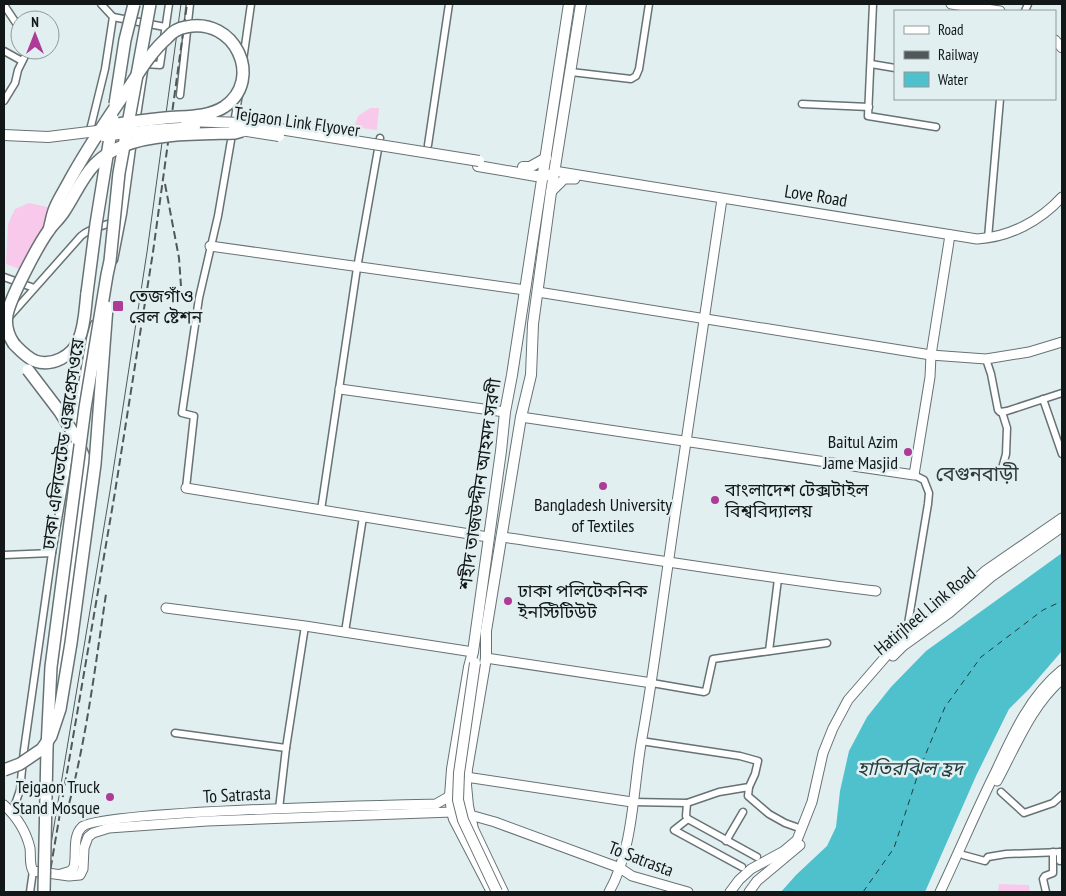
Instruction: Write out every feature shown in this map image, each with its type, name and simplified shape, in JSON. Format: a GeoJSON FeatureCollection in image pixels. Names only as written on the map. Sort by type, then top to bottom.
{"type":"FeatureCollection","features":[{"type":"Feature","properties":{"kind":"highway"},"geometry":{"type":"LineString","coordinates":[[14,344],[35,361],[51,362],[63,358],[76,346],[80,339],[125,40],[134,4]]}},
{"type":"Feature","properties":{"kind":"highway","name":"ঢাকা এলিভেটেড এক্সপ্রেসওয়ে"},"geometry":{"type":"LineString","coordinates":[[44,892],[47,748],[55,634],[85,408],[106,274],[110,261],[119,173],[140,50],[150,4]]}},
{"type":"Feature","properties":{"kind":"highway"},"geometry":{"type":"LineString","coordinates":[[50,697],[66,621],[85,491],[86,467],[77,439],[60,412],[18,355],[7,327],[8,310],[49,230],[56,206],[94,138],[99,130],[104,123],[144,65],[165,38],[185,27],[202,26],[219,31],[235,46],[241,59],[242,80],[232,100],[218,110],[197,116],[112,125],[103,128],[98,130],[92,131]]}},
{"type":"Feature","properties":{"kind":"highway"},"geometry":{"type":"LineString","coordinates":[[49,230],[63,214],[88,172],[106,155],[123,146],[145,140],[242,131]]}},
{"type":"Feature","properties":{"kind":"highway"},"geometry":{"type":"LineString","coordinates":[[4,770],[20,764],[42,749],[51,736],[60,709],[71,644],[94,464],[103,371],[110,261]]}},
{"type":"Feature","properties":{"kind":"main road","name":"শহীদ তাজউদ্দীন আহমদ সরণী"},"geometry":{"type":"LineString","coordinates":[[503,892],[477,839],[467,800],[466,781],[486,658],[486,631],[521,417],[531,375],[533,324],[551,192],[546,158],[569,4]]}},
{"type":"Feature","properties":{"kind":"main road"},"geometry":{"type":"LineString","coordinates":[[547,173],[568,88],[581,4]]}},
{"type":"Feature","properties":{"kind":"main road"},"geometry":{"type":"LineString","coordinates":[[557,86],[568,88]]}},
{"type":"Feature","properties":{"kind":"main road","name":"Tejgaon Link Flyover"},"geometry":{"type":"LineString","coordinates":[[4,138],[48,137],[151,123],[221,122],[332,136],[479,164]]}},
{"type":"Feature","properties":{"kind":"main road","name":"Tejgaon Link Flyover"},"geometry":{"type":"LineString","coordinates":[[4,138],[18,143],[65,142],[182,127],[211,127],[547,173]]}},
{"type":"Feature","properties":{"kind":"main road"},"geometry":{"type":"LineString","coordinates":[[535,230],[532,224],[536,198],[535,189],[522,170],[546,158]]}},
{"type":"Feature","properties":{"kind":"main road","name":"শহীদ তাজউদ্দীন আহমদ সরণী"},"geometry":{"type":"LineString","coordinates":[[492,892],[452,812],[450,796],[452,769],[468,667],[474,658],[505,408],[535,230],[547,173]]}},
{"type":"Feature","properties":{"kind":"main road"},"geometry":{"type":"LineString","coordinates":[[512,375],[513,385],[517,392],[527,391]]}},
{"type":"Feature","properties":{"kind":"main road"},"geometry":{"type":"LineString","coordinates":[[505,408],[510,400],[516,402],[521,417]]}},
{"type":"Feature","properties":{"kind":"main road"},"geometry":{"type":"LineString","coordinates":[[474,658],[458,781],[458,800],[466,826],[498,892]]}},
{"type":"Feature","properties":{"kind":"main road"},"geometry":{"type":"LineString","coordinates":[[450,796],[466,781]]}},
{"type":"Feature","properties":{"kind":"main road"},"geometry":{"type":"LineString","coordinates":[[452,812],[463,809],[467,800]]}},
{"type":"Feature","properties":{"kind":"main road"},"geometry":{"type":"LineString","coordinates":[[452,812],[471,820]]}},
{"type":"Feature","properties":{"kind":"main road"},"geometry":{"type":"LineString","coordinates":[[459,829],[471,820]]}},
{"type":"Feature","properties":{"kind":"street"},"geometry":{"type":"LineString","coordinates":[[101,4],[113,17],[165,26]]}},
{"type":"Feature","properties":{"kind":"street"},"geometry":{"type":"LineString","coordinates":[[12,813],[20,790],[52,553],[90,339],[118,248],[134,128],[145,64],[160,65],[169,4]]}},
{"type":"Feature","properties":{"kind":"street"},"geometry":{"type":"LineString","coordinates":[[180,95],[190,4]]}},
{"type":"Feature","properties":{"kind":"street"},"geometry":{"type":"LineString","coordinates":[[251,4],[234,129],[218,216],[199,298],[182,412],[194,416],[186,488],[488,537]]}},
{"type":"Feature","properties":{"kind":"street"},"geometry":{"type":"LineString","coordinates":[[428,145],[449,4]]}},
{"type":"Feature","properties":{"kind":"street"},"geometry":{"type":"LineString","coordinates":[[571,72],[631,79],[636,76],[639,69],[649,4]]}},
{"type":"Feature","properties":{"kind":"street"},"geometry":{"type":"LineString","coordinates":[[873,4],[868,116],[936,127]]}},
{"type":"Feature","properties":{"kind":"street"},"geometry":{"type":"LineString","coordinates":[[951,4],[997,8]]}},
{"type":"Feature","properties":{"kind":"street"},"geometry":{"type":"LineString","coordinates":[[4,5],[6,13]]}},
{"type":"Feature","properties":{"kind":"street"},"geometry":{"type":"LineString","coordinates":[[92,131],[105,69],[113,17]]}},
{"type":"Feature","properties":{"kind":"street"},"geometry":{"type":"LineString","coordinates":[[4,51],[22,61],[15,83],[4,101]]}},
{"type":"Feature","properties":{"kind":"street"},"geometry":{"type":"LineString","coordinates":[[870,64],[894,68]]}},
{"type":"Feature","properties":{"kind":"street"},"geometry":{"type":"LineString","coordinates":[[988,238],[1000,100]]}},
{"type":"Feature","properties":{"kind":"street"},"geometry":{"type":"LineString","coordinates":[[802,104],[869,107]]}},
{"type":"Feature","properties":{"kind":"street"},"geometry":{"type":"LineString","coordinates":[[4,138],[62,139],[134,128]]}},
{"type":"Feature","properties":{"kind":"street"},"geometry":{"type":"LineString","coordinates":[[321,510],[357,268],[380,138]]}},
{"type":"Feature","properties":{"kind":"street","name":"Love Road"},"geometry":{"type":"LineString","coordinates":[[547,173],[616,181],[966,238],[1000,236],[1030,224],[1054,207],[1062,197]]}},
{"type":"Feature","properties":{"kind":"street"},"geometry":{"type":"LineString","coordinates":[[551,192],[559,182],[566,178],[602,184],[610,184],[616,181]]}},
{"type":"Feature","properties":{"kind":"street"},"geometry":{"type":"LineString","coordinates":[[609,892],[620,868],[626,848],[722,198]]}},
{"type":"Feature","properties":{"kind":"street"},"geometry":{"type":"LineString","coordinates":[[4,324],[34,288],[88,230],[119,220],[124,214]]}},
{"type":"Feature","properties":{"kind":"street"},"geometry":{"type":"LineString","coordinates":[[914,475],[950,235]]}},
{"type":"Feature","properties":{"kind":"street"},"geometry":{"type":"LineString","coordinates":[[210,246],[525,290]]}},
{"type":"Feature","properties":{"kind":"street"},"geometry":{"type":"LineString","coordinates":[[4,277],[34,288]]}},
{"type":"Feature","properties":{"kind":"street"},"geometry":{"type":"LineString","coordinates":[[538,292],[931,355],[986,358],[1029,352],[1062,342]]}},
{"type":"Feature","properties":{"kind":"street"},"geometry":{"type":"LineString","coordinates":[[986,358],[998,410],[1002,412],[1007,428],[1006,454],[1001,472]]}},
{"type":"Feature","properties":{"kind":"street"},"geometry":{"type":"LineString","coordinates":[[340,389],[505,408]]}},
{"type":"Feature","properties":{"kind":"street"},"geometry":{"type":"LineString","coordinates":[[1002,412],[1062,393]]}},
{"type":"Feature","properties":{"kind":"street"},"geometry":{"type":"LineString","coordinates":[[1043,399],[1062,454]]}},
{"type":"Feature","properties":{"kind":"street"},"geometry":{"type":"LineString","coordinates":[[521,417],[914,475],[924,480],[929,493],[928,504],[906,636]]}},
{"type":"Feature","properties":{"kind":"street"},"geometry":{"type":"LineString","coordinates":[[345,632],[363,517]]}},
{"type":"Feature","properties":{"kind":"street","name":"Hatirjheel Link Road"},"geometry":{"type":"LineString","coordinates":[[730,892],[739,880],[751,870],[784,851],[800,836],[809,818],[823,753],[833,728],[848,700],[894,647],[947,606],[985,571],[1062,518]]}},
{"type":"Feature","properties":{"kind":"street","name":"Hatirjheel Link Road"},"geometry":{"type":"LineString","coordinates":[[749,892],[757,881],[802,843],[827,751],[836,728],[852,701],[899,650],[945,616],[991,577],[1062,527]]}},
{"type":"Feature","properties":{"kind":"street"},"geometry":{"type":"LineString","coordinates":[[502,538],[668,561],[778,579],[876,591]]}},
{"type":"Feature","properties":{"kind":"street"},"geometry":{"type":"LineString","coordinates":[[4,555],[52,553]]}},
{"type":"Feature","properties":{"kind":"street"},"geometry":{"type":"LineString","coordinates":[[769,651],[778,579]]}},
{"type":"Feature","properties":{"kind":"street"},"geometry":{"type":"LineString","coordinates":[[166,608],[345,632],[474,658]]}},
{"type":"Feature","properties":{"kind":"street"},"geometry":{"type":"LineString","coordinates":[[305,626],[286,748],[279,813],[452,812]]}},
{"type":"Feature","properties":{"kind":"street"},"geometry":{"type":"LineString","coordinates":[[486,658],[652,682],[704,692],[708,685],[713,659],[828,643]]}},
{"type":"Feature","properties":{"kind":"street"},"geometry":{"type":"LineString","coordinates":[[940,892],[987,788],[1025,713],[1040,692],[1062,670]]}},
{"type":"Feature","properties":{"kind":"street"},"geometry":{"type":"LineString","coordinates":[[947,892],[982,812],[1023,731],[1050,690],[1062,679]]}},
{"type":"Feature","properties":{"kind":"street"},"geometry":{"type":"LineString","coordinates":[[175,733],[286,748]]}},
{"type":"Feature","properties":{"kind":"street"},"geometry":{"type":"LineString","coordinates":[[641,741],[740,756],[758,761],[749,787],[748,796],[768,814],[799,828]]}},
{"type":"Feature","properties":{"kind":"street"},"geometry":{"type":"LineString","coordinates":[[466,781],[479,779],[632,802],[687,803],[719,792],[749,787]]}},
{"type":"Feature","properties":{"kind":"street"},"geometry":{"type":"LineString","coordinates":[[1001,792],[1024,813],[1053,803],[1062,794]]}},
{"type":"Feature","properties":{"kind":"street","name":"To Satrasta"},"geometry":{"type":"LineString","coordinates":[[90,822],[436,804],[450,796]]}},
{"type":"Feature","properties":{"kind":"street"},"geometry":{"type":"LineString","coordinates":[[687,803],[686,816],[688,819],[757,857]]}},
{"type":"Feature","properties":{"kind":"street"},"geometry":{"type":"LineString","coordinates":[[4,805],[12,813],[25,833],[30,849],[33,871],[30,892]]}},
{"type":"Feature","properties":{"kind":"street"},"geometry":{"type":"LineString","coordinates":[[726,841],[743,812]]}},
{"type":"Feature","properties":{"kind":"street"},"geometry":{"type":"LineString","coordinates":[[688,819],[674,830],[742,867]]}},
{"type":"Feature","properties":{"kind":"street"},"geometry":{"type":"LineString","coordinates":[[33,871],[76,877],[82,873],[85,842],[93,832],[148,820]]}},
{"type":"Feature","properties":{"kind":"street","name":"To Satrasta"},"geometry":{"type":"LineString","coordinates":[[471,820],[495,822],[620,868],[632,876],[688,892]]}},
{"type":"Feature","properties":{"kind":"street"},"geometry":{"type":"LineString","coordinates":[[61,874],[71,871],[74,867],[78,834],[82,827],[90,822],[93,832]]}},
{"type":"Feature","properties":{"kind":"street"},"geometry":{"type":"LineString","coordinates":[[477,839],[480,826],[486,822],[495,822]]}},
{"type":"Feature","properties":{"kind":"street"},"geometry":{"type":"LineString","coordinates":[[963,855],[985,860],[988,856],[1001,854],[1058,852]]}},
{"type":"Feature","properties":{"kind":"street"},"geometry":{"type":"LineString","coordinates":[[1058,852],[1060,861]]}},
{"type":"Feature","properties":{"kind":"street"},"geometry":{"type":"LineString","coordinates":[[1046,892],[1043,879],[1045,876],[1052,874],[1058,852]]}},
{"type":"Feature","properties":{"kind":"street"},"geometry":{"type":"LineString","coordinates":[[614,883],[622,877],[632,876]]}},
{"type":"Feature","properties":{"kind":"shaded area"},"geometry":{"type":"Polygon","coordinates":[[[370,108],[379,108],[377,130],[354,127],[358,116],[370,108]]]}},
{"type":"Feature","properties":{"kind":"shaded area"},"geometry":{"type":"Polygon","coordinates":[[[29,203],[52,208],[47,222],[22,270],[6,264],[8,224],[15,209],[29,203]]]}},
{"type":"Feature","properties":{"kind":"shaded area"},"geometry":{"type":"Polygon","coordinates":[[[999,884],[1029,885],[1030,892],[998,892],[999,884]]]}},
{"type":"Feature","properties":{"kind":"water","name":"হাতিরঝিল হ্রদ"},"geometry":{"type":"Polygon","coordinates":[[[1062,553],[1062,651],[1009,709],[976,776],[925,892],[781,892],[827,846],[836,827],[840,791],[849,751],[867,717],[891,687],[926,651],[1062,553]]]}},
{"type":"Feature","properties":{"kind":"ferry route"},"geometry":{"type":"LineString","coordinates":[[863,892],[894,848],[920,768],[945,707],[981,657],[1043,610],[1062,601]]}},
{"type":"Feature","properties":{"kind":"tram line"},"geometry":{"type":"LineString","coordinates":[[43,892],[110,491],[147,252],[181,4]]}},
{"type":"Feature","properties":{"kind":"railway"},"geometry":{"type":"LineString","coordinates":[[48,892],[153,252],[187,4]]}},
{"type":"Feature","properties":{"kind":"railway"},"geometry":{"type":"LineString","coordinates":[[165,184],[179,258],[181,286]]}},
{"type":"Feature","properties":{"kind":"railway"},"geometry":{"type":"LineString","coordinates":[[66,815],[85,733],[106,594]]}},
{"type":"Feature","properties":{"kind":"place","name":"তেজগাঁও রেল ষ্টেশন"},"geometry":{"type":"Point","coordinates":[118,306]}},
{"type":"Feature","properties":{"kind":"place","name":"Baitul Azim Jame Masjid"},"geometry":{"type":"Point","coordinates":[908,452]}},
{"type":"Feature","properties":{"kind":"place","name":"Bangladesh University of Textiles"},"geometry":{"type":"Point","coordinates":[603,486]}},
{"type":"Feature","properties":{"kind":"place","name":"বাংলাদেশ টেক্সটাইল বিশ্ববিদ্যালয়"},"geometry":{"type":"Point","coordinates":[715,500]}},
{"type":"Feature","properties":{"kind":"place","name":"ঢাকা পলিটেকনিক ইনস্টিটিউট"},"geometry":{"type":"Point","coordinates":[508,601]}},
{"type":"Feature","properties":{"kind":"place","name":"Tejgaon Truck Stand Mosque"},"geometry":{"type":"Point","coordinates":[110,797]}},
{"type":"Feature","properties":{"kind":"district","name":"বেগুনবাড়ী"},"geometry":{"type":"Point","coordinates":[977,474]}}]}
